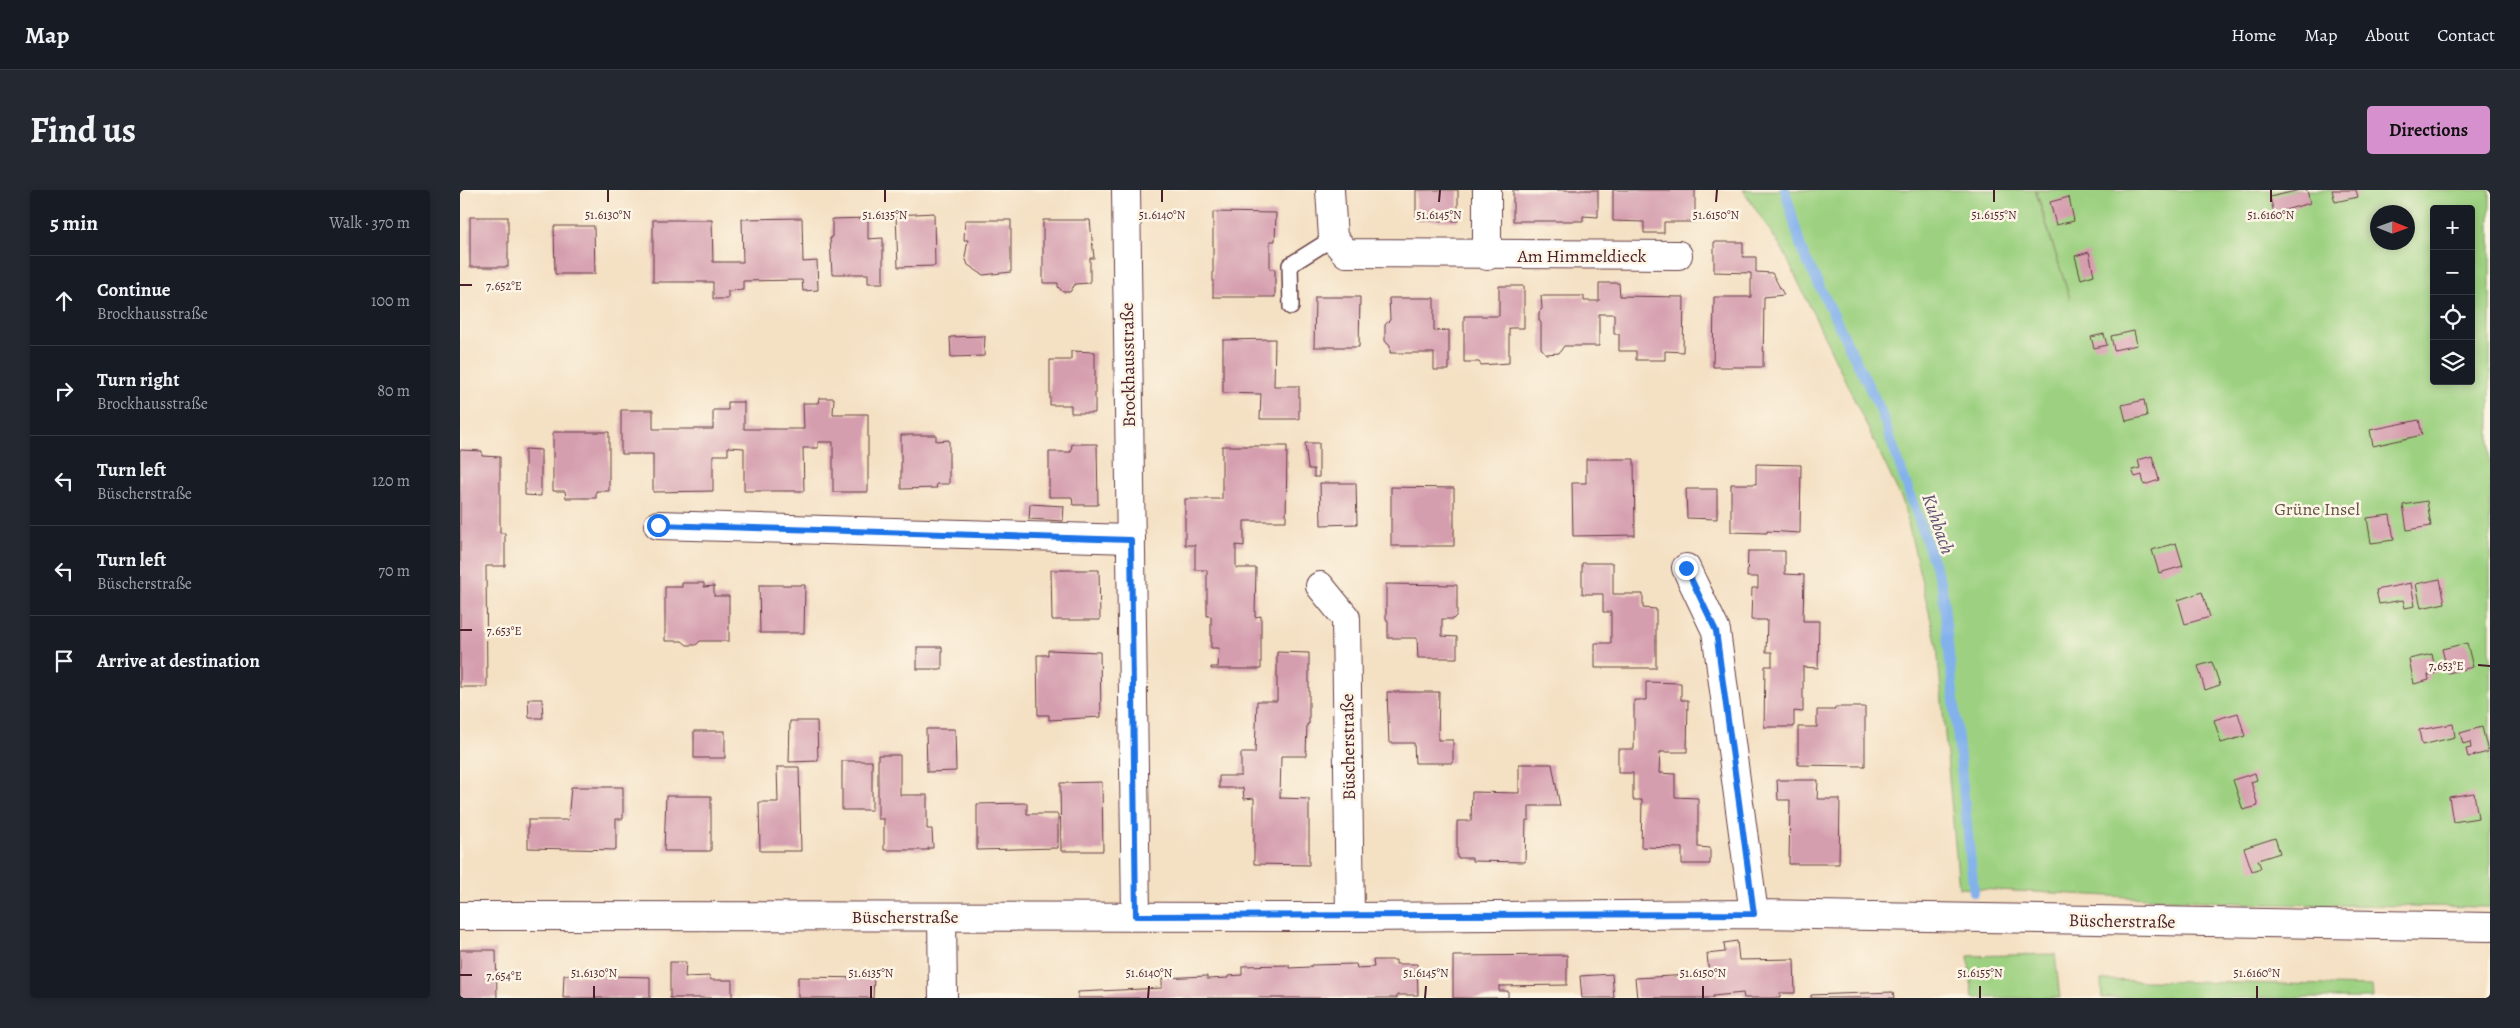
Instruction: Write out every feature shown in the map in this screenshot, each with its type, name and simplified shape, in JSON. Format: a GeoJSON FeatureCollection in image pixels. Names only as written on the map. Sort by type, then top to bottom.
{"type":"FeatureCollection","features":[{"type":"Feature","properties":{"kind":"street","name":"Brockhausstraße"},"geometry":{"type":"LineString","coordinates":[[1126,190],[1136,916]]}},
{"type":"Feature","properties":{"kind":"street"},"geometry":{"type":"LineString","coordinates":[[1330,190],[1334,238]]}},
{"type":"Feature","properties":{"kind":"street"},"geometry":{"type":"LineString","coordinates":[[1487,190],[1487,256]]}},
{"type":"Feature","properties":{"kind":"street","name":"Am Himmeldieck"},"geometry":{"type":"LineString","coordinates":[[1334,238],[1346,253],[1487,256],[1678,255]]}},
{"type":"Feature","properties":{"kind":"street"},"geometry":{"type":"LineString","coordinates":[[658,525],[1131,540]]}},
{"type":"Feature","properties":{"kind":"street"},"geometry":{"type":"LineString","coordinates":[[1686,568],[1716,631],[1754,914]]}},
{"type":"Feature","properties":{"kind":"street","name":"Büscherstraße"},"geometry":{"type":"LineString","coordinates":[[1320,586],[1346,618],[1350,917]]}},
{"type":"Feature","properties":{"kind":"street","name":"Büscherstraße"},"geometry":{"type":"LineString","coordinates":[[460,916],[942,918],[1754,914],[2490,927]]}},
{"type":"Feature","properties":{"kind":"street"},"geometry":{"type":"LineString","coordinates":[[942,918],[943,998]]}},
{"type":"Feature","properties":{"kind":"lane"},"geometry":{"type":"LineString","coordinates":[[1291,307],[1290,264],[1334,238]]}},
{"type":"Feature","properties":{"kind":"green space","name":"Grüne Insel"},"geometry":{"type":"Polygon","coordinates":[[[1743,190],[2035,190],[2070,299],[2036,190],[2490,190],[2490,907],[2260,904],[1959,888],[1937,646],[1903,502],[1784,252],[1743,190]]]}},
{"type":"Feature","properties":{"kind":"green space"},"geometry":{"type":"Polygon","coordinates":[[[2055,954],[2060,998],[1973,998],[1968,956],[2055,954]]]}},
{"type":"Feature","properties":{"kind":"green space"},"geometry":{"type":"Polygon","coordinates":[[[2101,980],[2372,986],[2373,998],[2102,998],[2101,980]]]}},
{"type":"Feature","properties":{"kind":"building"},"geometry":{"type":"Polygon","coordinates":[[[1416,190],[1458,190],[1458,221],[1416,220],[1416,190]]]}},
{"type":"Feature","properties":{"kind":"building"},"geometry":{"type":"Polygon","coordinates":[[[1513,190],[1598,190],[1598,217],[1583,216],[1583,221],[1513,221],[1513,190]]]}},
{"type":"Feature","properties":{"kind":"building"},"geometry":{"type":"Polygon","coordinates":[[[1613,190],[1695,190],[1695,222],[1664,222],[1664,233],[1644,233],[1644,222],[1613,221],[1613,190]]]}},
{"type":"Feature","properties":{"kind":"building"},"geometry":{"type":"Polygon","coordinates":[[[2307,190],[2310,203],[2274,213],[2270,197],[2307,190]]]}},
{"type":"Feature","properties":{"kind":"building"},"geometry":{"type":"Polygon","coordinates":[[[2332,190],[2356,190],[2358,197],[2335,202],[2332,190]]]}},
{"type":"Feature","properties":{"kind":"building"},"geometry":{"type":"Polygon","coordinates":[[[2069,197],[2074,221],[2056,225],[2050,202],[2069,197]]]}},
{"type":"Feature","properties":{"kind":"building"},"geometry":{"type":"Polygon","coordinates":[[[1213,212],[1276,213],[1275,241],[1270,241],[1270,269],[1275,269],[1275,297],[1213,297],[1213,212]]]}},
{"type":"Feature","properties":{"kind":"building"},"geometry":{"type":"Polygon","coordinates":[[[934,213],[935,266],[898,267],[896,215],[934,213]]]}},
{"type":"Feature","properties":{"kind":"building"},"geometry":{"type":"Polygon","coordinates":[[[470,217],[508,217],[508,267],[470,267],[470,217]]]}},
{"type":"Feature","properties":{"kind":"building"},"geometry":{"type":"Polygon","coordinates":[[[802,218],[803,262],[817,261],[818,290],[803,291],[802,280],[743,281],[743,290],[728,291],[728,299],[713,299],[713,282],[653,282],[653,220],[712,220],[713,262],[743,262],[742,219],[802,218]]]}},
{"type":"Feature","properties":{"kind":"building"},"geometry":{"type":"Polygon","coordinates":[[[868,218],[868,239],[883,238],[883,283],[868,283],[868,274],[832,274],[830,238],[832,238],[832,219],[868,218]]]}},
{"type":"Feature","properties":{"kind":"building"},"geometry":{"type":"Polygon","coordinates":[[[965,220],[1011,220],[1011,272],[983,275],[968,265],[965,257],[968,240],[964,240],[965,220]]]}},
{"type":"Feature","properties":{"kind":"building"},"geometry":{"type":"Polygon","coordinates":[[[1043,220],[1090,220],[1094,258],[1090,258],[1090,283],[1075,284],[1070,292],[1063,292],[1058,287],[1058,283],[1043,283],[1043,220]]]}},
{"type":"Feature","properties":{"kind":"building"},"geometry":{"type":"Polygon","coordinates":[[[554,226],[594,226],[595,274],[555,274],[554,226]]]}},
{"type":"Feature","properties":{"kind":"building"},"geometry":{"type":"Polygon","coordinates":[[[1714,242],[1743,242],[1743,257],[1756,257],[1756,272],[1772,273],[1784,295],[1764,297],[1763,367],[1713,367],[1714,297],[1751,297],[1751,273],[1714,272],[1714,242]]]}},
{"type":"Feature","properties":{"kind":"building"},"geometry":{"type":"Polygon","coordinates":[[[2089,252],[2094,275],[2081,279],[2075,256],[2089,252]]]}},
{"type":"Feature","properties":{"kind":"building"},"geometry":{"type":"Polygon","coordinates":[[[1599,283],[1619,283],[1620,296],[1684,297],[1683,352],[1665,351],[1665,360],[1636,360],[1636,351],[1619,351],[1619,334],[1614,334],[1614,314],[1599,314],[1599,346],[1564,346],[1559,353],[1546,354],[1541,348],[1539,312],[1542,309],[1541,296],[1584,296],[1584,301],[1599,301],[1599,283]]]}},
{"type":"Feature","properties":{"kind":"building"},"geometry":{"type":"Polygon","coordinates":[[[1499,286],[1524,286],[1524,328],[1509,328],[1509,363],[1481,365],[1479,362],[1464,362],[1464,316],[1499,316],[1499,286]]]}},
{"type":"Feature","properties":{"kind":"building"},"geometry":{"type":"Polygon","coordinates":[[[1315,297],[1360,297],[1359,347],[1314,347],[1315,297]]]}},
{"type":"Feature","properties":{"kind":"building"},"geometry":{"type":"Polygon","coordinates":[[[1389,298],[1434,298],[1434,331],[1449,330],[1449,370],[1434,370],[1434,353],[1390,353],[1390,346],[1385,341],[1385,325],[1390,320],[1389,298]]]}},
{"type":"Feature","properties":{"kind":"building"},"geometry":{"type":"Polygon","coordinates":[[[2134,331],[2137,345],[2114,350],[2111,336],[2134,331]]]}},
{"type":"Feature","properties":{"kind":"building"},"geometry":{"type":"Polygon","coordinates":[[[2104,334],[2107,345],[2094,348],[2091,337],[2104,334]]]}},
{"type":"Feature","properties":{"kind":"building"},"geometry":{"type":"Polygon","coordinates":[[[985,336],[984,356],[951,357],[950,337],[985,336]]]}},
{"type":"Feature","properties":{"kind":"building"},"geometry":{"type":"Polygon","coordinates":[[[1275,339],[1274,386],[1299,386],[1299,419],[1260,419],[1261,394],[1223,393],[1223,340],[1275,339]]]}},
{"type":"Feature","properties":{"kind":"building"},"geometry":{"type":"Polygon","coordinates":[[[1071,351],[1095,352],[1095,413],[1071,413],[1071,405],[1050,405],[1050,360],[1071,360],[1071,351]]]}},
{"type":"Feature","properties":{"kind":"building"},"geometry":{"type":"Polygon","coordinates":[[[819,398],[834,398],[833,414],[868,414],[868,492],[833,492],[833,442],[818,442],[818,448],[803,448],[804,491],[744,491],[744,448],[728,447],[728,455],[713,455],[713,491],[653,492],[653,454],[621,454],[621,410],[653,410],[653,429],[713,429],[713,410],[728,410],[728,402],[744,402],[744,429],[804,429],[803,403],[818,403],[819,398]]]}},
{"type":"Feature","properties":{"kind":"building"},"geometry":{"type":"Polygon","coordinates":[[[2144,400],[2147,416],[2126,421],[2122,405],[2144,400]]]}},
{"type":"Feature","properties":{"kind":"building"},"geometry":{"type":"Polygon","coordinates":[[[2419,420],[2422,435],[2373,446],[2370,430],[2419,420]]]}},
{"type":"Feature","properties":{"kind":"building"},"geometry":{"type":"Polygon","coordinates":[[[553,432],[609,432],[609,491],[596,491],[596,498],[566,498],[565,491],[553,491],[553,432]]]}},
{"type":"Feature","properties":{"kind":"building"},"geometry":{"type":"Polygon","coordinates":[[[901,435],[936,435],[936,441],[949,440],[949,484],[936,484],[937,488],[901,489],[901,435]]]}},
{"type":"Feature","properties":{"kind":"building"},"geometry":{"type":"Polygon","coordinates":[[[1305,443],[1319,443],[1319,477],[1314,477],[1314,469],[1308,469],[1305,443]]]}},
{"type":"Feature","properties":{"kind":"building"},"geometry":{"type":"Polygon","coordinates":[[[1072,444],[1097,444],[1098,505],[1073,505],[1072,497],[1049,497],[1049,452],[1071,452],[1072,444]]]}},
{"type":"Feature","properties":{"kind":"building"},"geometry":{"type":"Polygon","coordinates":[[[1222,446],[1287,446],[1286,521],[1244,521],[1244,546],[1236,545],[1236,568],[1256,568],[1255,617],[1261,616],[1261,669],[1211,669],[1211,667],[1218,667],[1219,648],[1211,648],[1211,616],[1207,616],[1207,570],[1195,570],[1195,545],[1185,545],[1185,499],[1222,499],[1222,446]]]}},
{"type":"Feature","properties":{"kind":"building"},"geometry":{"type":"Polygon","coordinates":[[[525,449],[541,450],[541,496],[525,495],[525,449]]]}},
{"type":"Feature","properties":{"kind":"building"},"geometry":{"type":"Polygon","coordinates":[[[460,450],[482,451],[482,456],[500,457],[500,533],[505,533],[505,566],[486,566],[487,687],[460,687],[460,450]]]}},
{"type":"Feature","properties":{"kind":"building"},"geometry":{"type":"Polygon","coordinates":[[[2152,456],[2159,480],[2144,485],[2142,475],[2135,477],[2132,470],[2140,468],[2138,460],[2152,456]]]}},
{"type":"Feature","properties":{"kind":"building"},"geometry":{"type":"Polygon","coordinates":[[[1586,459],[1634,459],[1635,535],[1573,536],[1572,483],[1586,483],[1586,459]]]}},
{"type":"Feature","properties":{"kind":"building"},"geometry":{"type":"Polygon","coordinates":[[[1756,464],[1801,465],[1800,533],[1767,531],[1767,533],[1731,532],[1731,484],[1756,484],[1756,464]]]}},
{"type":"Feature","properties":{"kind":"building"},"geometry":{"type":"Polygon","coordinates":[[[1320,483],[1356,483],[1357,524],[1321,525],[1320,483]]]}},
{"type":"Feature","properties":{"kind":"building"},"geometry":{"type":"Polygon","coordinates":[[[1391,487],[1454,488],[1454,546],[1391,546],[1391,487]]]}},
{"type":"Feature","properties":{"kind":"building"},"geometry":{"type":"Polygon","coordinates":[[[1686,489],[1717,489],[1717,519],[1687,518],[1686,489]]]}},
{"type":"Feature","properties":{"kind":"building"},"geometry":{"type":"Polygon","coordinates":[[[2427,501],[2431,526],[2407,530],[2403,505],[2427,501]]]}},
{"type":"Feature","properties":{"kind":"building"},"geometry":{"type":"Polygon","coordinates":[[[1030,504],[1064,506],[1063,521],[1029,519],[1030,504]]]}},
{"type":"Feature","properties":{"kind":"building"},"geometry":{"type":"Polygon","coordinates":[[[2390,515],[2394,540],[2371,543],[2367,518],[2390,515]]]}},
{"type":"Feature","properties":{"kind":"building"},"geometry":{"type":"Polygon","coordinates":[[[2176,543],[2183,566],[2159,573],[2152,550],[2176,543]]]}},
{"type":"Feature","properties":{"kind":"building"},"geometry":{"type":"Polygon","coordinates":[[[1748,551],[1785,551],[1785,574],[1804,575],[1803,621],[1819,621],[1818,668],[1803,667],[1803,712],[1794,711],[1794,727],[1764,727],[1765,666],[1772,666],[1772,652],[1766,652],[1767,620],[1751,620],[1752,588],[1758,588],[1758,577],[1747,577],[1748,551]]]}},
{"type":"Feature","properties":{"kind":"building"},"geometry":{"type":"Polygon","coordinates":[[[1582,563],[1613,563],[1613,594],[1643,594],[1643,608],[1656,609],[1656,668],[1595,668],[1595,643],[1611,643],[1611,612],[1603,612],[1603,594],[1582,594],[1582,563]]]}},
{"type":"Feature","properties":{"kind":"building"},"geometry":{"type":"Polygon","coordinates":[[[1051,570],[1099,570],[1100,620],[1052,620],[1051,570]]]}},
{"type":"Feature","properties":{"kind":"building"},"geometry":{"type":"Polygon","coordinates":[[[2440,579],[2445,603],[2421,608],[2416,584],[2440,579]]]}},
{"type":"Feature","properties":{"kind":"building"},"geometry":{"type":"Polygon","coordinates":[[[682,583],[704,583],[704,587],[714,586],[714,596],[729,596],[729,641],[700,641],[696,645],[687,645],[682,641],[665,641],[665,587],[682,587],[682,583]]]}},
{"type":"Feature","properties":{"kind":"building"},"geometry":{"type":"Polygon","coordinates":[[[2411,583],[2415,606],[2405,608],[2403,600],[2379,604],[2376,590],[2411,583]]]}},
{"type":"Feature","properties":{"kind":"building"},"geometry":{"type":"Polygon","coordinates":[[[1386,584],[1457,585],[1457,615],[1453,619],[1442,619],[1442,636],[1457,637],[1457,658],[1418,658],[1417,638],[1388,638],[1386,584]]]}},
{"type":"Feature","properties":{"kind":"building"},"geometry":{"type":"Polygon","coordinates":[[[759,585],[805,585],[804,633],[760,633],[759,585]]]}},
{"type":"Feature","properties":{"kind":"building"},"geometry":{"type":"Polygon","coordinates":[[[2202,592],[2210,617],[2185,624],[2178,600],[2202,592]]]}},
{"type":"Feature","properties":{"kind":"building"},"geometry":{"type":"Polygon","coordinates":[[[2467,643],[2473,667],[2448,673],[2442,649],[2467,643]]]}},
{"type":"Feature","properties":{"kind":"building"},"geometry":{"type":"Polygon","coordinates":[[[917,647],[942,647],[942,669],[917,669],[917,647]]]}},
{"type":"Feature","properties":{"kind":"building"},"geometry":{"type":"Polygon","coordinates":[[[1048,650],[1100,652],[1101,717],[1049,720],[1049,715],[1038,715],[1037,655],[1048,655],[1048,650]]]}},
{"type":"Feature","properties":{"kind":"building"},"geometry":{"type":"Polygon","coordinates":[[[1277,652],[1309,653],[1309,724],[1307,724],[1306,756],[1281,756],[1280,798],[1309,799],[1309,865],[1254,864],[1254,798],[1244,799],[1243,788],[1219,788],[1219,776],[1241,776],[1241,753],[1255,753],[1257,701],[1277,701],[1277,652]]]}},
{"type":"Feature","properties":{"kind":"building"},"geometry":{"type":"Polygon","coordinates":[[[2432,654],[2436,673],[2428,675],[2429,680],[2414,684],[2409,659],[2432,654]]]}},
{"type":"Feature","properties":{"kind":"building"},"geometry":{"type":"Polygon","coordinates":[[[2212,662],[2220,685],[2205,690],[2198,666],[2212,662]]]}},
{"type":"Feature","properties":{"kind":"building"},"geometry":{"type":"Polygon","coordinates":[[[1646,682],[1681,683],[1681,700],[1688,700],[1687,752],[1660,752],[1659,773],[1675,774],[1675,797],[1698,798],[1698,847],[1710,848],[1710,864],[1682,864],[1682,848],[1641,847],[1642,800],[1633,800],[1633,773],[1618,773],[1618,749],[1634,749],[1634,700],[1646,700],[1646,682]]]}},
{"type":"Feature","properties":{"kind":"building"},"geometry":{"type":"Polygon","coordinates":[[[1387,692],[1439,692],[1438,740],[1453,740],[1453,763],[1415,763],[1414,743],[1389,743],[1387,692]]]}},
{"type":"Feature","properties":{"kind":"building"},"geometry":{"type":"Polygon","coordinates":[[[528,699],[542,699],[543,718],[529,718],[528,699]]]}},
{"type":"Feature","properties":{"kind":"building"},"geometry":{"type":"Polygon","coordinates":[[[1835,707],[1865,707],[1865,766],[1798,765],[1798,727],[1817,727],[1817,710],[1835,710],[1835,707]]]}},
{"type":"Feature","properties":{"kind":"building"},"geometry":{"type":"Polygon","coordinates":[[[2238,713],[2245,736],[2221,743],[2214,720],[2238,713]]]}},
{"type":"Feature","properties":{"kind":"building"},"geometry":{"type":"Polygon","coordinates":[[[790,721],[817,721],[818,761],[789,762],[790,721]]]}},
{"type":"Feature","properties":{"kind":"building"},"geometry":{"type":"Polygon","coordinates":[[[2453,724],[2455,737],[2422,745],[2419,730],[2453,724]]]}},
{"type":"Feature","properties":{"kind":"building"},"geometry":{"type":"Polygon","coordinates":[[[2482,727],[2488,752],[2468,757],[2466,749],[2471,748],[2470,742],[2463,744],[2460,733],[2482,727]]]}},
{"type":"Feature","properties":{"kind":"building"},"geometry":{"type":"Polygon","coordinates":[[[926,729],[955,729],[956,771],[927,772],[926,729]]]}},
{"type":"Feature","properties":{"kind":"building"},"geometry":{"type":"Polygon","coordinates":[[[694,731],[725,731],[725,758],[694,758],[694,731]]]}},
{"type":"Feature","properties":{"kind":"building"},"geometry":{"type":"Polygon","coordinates":[[[878,755],[900,755],[900,795],[927,795],[927,829],[932,829],[933,848],[928,848],[928,850],[884,850],[884,819],[878,819],[878,755]]]}},
{"type":"Feature","properties":{"kind":"building"},"geometry":{"type":"Polygon","coordinates":[[[842,761],[872,761],[872,810],[842,810],[842,761]]]}},
{"type":"Feature","properties":{"kind":"building"},"geometry":{"type":"Polygon","coordinates":[[[1519,764],[1552,764],[1560,806],[1529,806],[1529,820],[1526,820],[1525,862],[1472,861],[1472,858],[1457,858],[1457,821],[1471,821],[1472,792],[1519,793],[1519,764]]]}},
{"type":"Feature","properties":{"kind":"building"},"geometry":{"type":"Polygon","coordinates":[[[777,767],[799,767],[801,851],[760,851],[759,802],[778,802],[777,767]]]}},
{"type":"Feature","properties":{"kind":"building"},"geometry":{"type":"Polygon","coordinates":[[[2255,773],[2257,780],[2251,782],[2258,806],[2243,810],[2233,780],[2255,773]]]}},
{"type":"Feature","properties":{"kind":"building"},"geometry":{"type":"Polygon","coordinates":[[[1777,780],[1818,780],[1817,799],[1840,799],[1839,864],[1789,864],[1790,800],[1778,800],[1777,780]]]}},
{"type":"Feature","properties":{"kind":"building"},"geometry":{"type":"Polygon","coordinates":[[[1102,782],[1103,851],[1061,851],[1060,783],[1102,782]]]}},
{"type":"Feature","properties":{"kind":"building"},"geometry":{"type":"Polygon","coordinates":[[[571,787],[623,787],[623,819],[616,819],[616,850],[528,848],[528,820],[568,820],[571,787]]]}},
{"type":"Feature","properties":{"kind":"building"},"geometry":{"type":"Polygon","coordinates":[[[2474,793],[2478,818],[2453,822],[2449,797],[2474,793]]]}},
{"type":"Feature","properties":{"kind":"building"},"geometry":{"type":"Polygon","coordinates":[[[666,796],[711,796],[711,851],[664,851],[666,796]]]}},
{"type":"Feature","properties":{"kind":"building"},"geometry":{"type":"Polygon","coordinates":[[[1027,803],[1027,814],[1058,814],[1058,848],[977,850],[977,804],[1027,803]]]}},
{"type":"Feature","properties":{"kind":"building"},"geometry":{"type":"Polygon","coordinates":[[[2275,838],[2280,853],[2258,860],[2261,868],[2252,871],[2244,848],[2275,838]]]}},
{"type":"Feature","properties":{"kind":"building"},"geometry":{"type":"Polygon","coordinates":[[[1737,941],[1739,960],[1794,959],[1795,993],[1780,993],[1780,998],[1744,998],[1743,993],[1713,996],[1713,998],[1637,998],[1635,978],[1709,974],[1707,954],[1725,952],[1724,943],[1737,941]]]}},
{"type":"Feature","properties":{"kind":"building"},"geometry":{"type":"Polygon","coordinates":[[[460,950],[496,950],[497,998],[460,998],[460,950]]]}},
{"type":"Feature","properties":{"kind":"building"},"geometry":{"type":"Polygon","coordinates":[[[1567,955],[1567,985],[1499,986],[1499,991],[1508,991],[1508,998],[1453,998],[1453,956],[1567,955]]]}},
{"type":"Feature","properties":{"kind":"building"},"geometry":{"type":"Polygon","coordinates":[[[1373,960],[1396,960],[1396,964],[1417,964],[1418,995],[1397,995],[1397,998],[1078,998],[1078,992],[1162,988],[1162,978],[1207,976],[1207,979],[1228,978],[1228,976],[1242,975],[1242,966],[1289,965],[1289,968],[1311,967],[1311,965],[1356,964],[1357,968],[1374,967],[1373,960]]]}},
{"type":"Feature","properties":{"kind":"building"},"geometry":{"type":"Polygon","coordinates":[[[670,962],[686,962],[685,977],[710,976],[711,980],[732,980],[732,998],[670,998],[670,962]]]}},
{"type":"Feature","properties":{"kind":"building"},"geometry":{"type":"Polygon","coordinates":[[[1612,974],[1614,998],[1582,998],[1580,976],[1612,974]]]}},
{"type":"Feature","properties":{"kind":"building"},"geometry":{"type":"Polygon","coordinates":[[[564,975],[650,977],[650,998],[563,998],[564,975]]]}},
{"type":"Feature","properties":{"kind":"building"},"geometry":{"type":"Polygon","coordinates":[[[798,977],[874,978],[873,998],[798,998],[798,977]]]}},
{"type":"Feature","properties":{"kind":"building"},"geometry":{"type":"Polygon","coordinates":[[[1893,992],[1894,998],[1811,998],[1811,995],[1893,992]]]}},
{"type":"Feature","properties":{"kind":"waterway","name":"Kuhbach"},"geometry":{"type":"LineString","coordinates":[[1785,190],[1802,251],[1880,409],[1942,586],[1974,892]]}},
{"type":"Feature","properties":{"kind":"route"},"geometry":{"type":"LineString","coordinates":[[658,525],[1131,540],[1136,916],[1350,917],[1754,914],[1716,631],[1686,568]]}}]}
